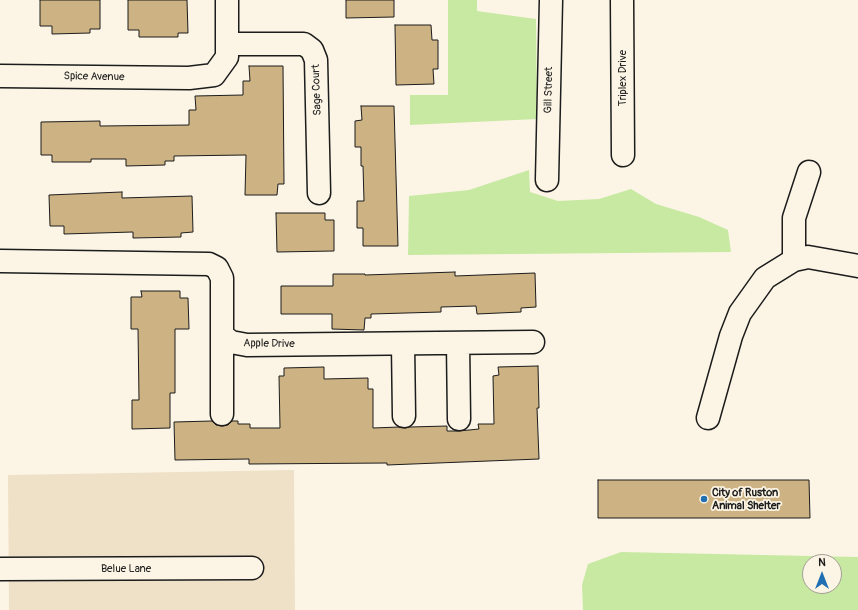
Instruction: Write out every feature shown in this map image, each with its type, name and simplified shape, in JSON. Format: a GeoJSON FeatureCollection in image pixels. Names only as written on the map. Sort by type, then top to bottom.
{"type":"FeatureCollection","features":[{"type":"Feature","properties":{"kind":"street","name":"Spice Avenue"},"geometry":{"type":"LineString","coordinates":[[0,76],[189,78],[214,74],[227,57],[227,0]]}},
{"type":"Feature","properties":{"kind":"street","name":"Gill Street"},"geometry":{"type":"LineString","coordinates":[[547,180],[551,0]]}},
{"type":"Feature","properties":{"kind":"street","name":"Triplex Drive"},"geometry":{"type":"LineString","coordinates":[[622,0],[623,155]]}},
{"type":"Feature","properties":{"kind":"street","name":"Sage Court"},"geometry":{"type":"LineString","coordinates":[[227,44],[304,44],[312,50],[316,60],[319,193]]}},
{"type":"Feature","properties":{"kind":"street"},"geometry":{"type":"LineString","coordinates":[[794,260],[794,218],[808,172]]}},
{"type":"Feature","properties":{"kind":"street"},"geometry":{"type":"LineString","coordinates":[[708,418],[731,336],[740,313],[765,278],[794,260],[808,257],[858,266]]}},
{"type":"Feature","properties":{"kind":"street"},"geometry":{"type":"LineString","coordinates":[[0,261],[210,264],[217,268],[222,278],[222,414]]}},
{"type":"Feature","properties":{"kind":"street","name":"Apple Drive"},"geometry":{"type":"LineString","coordinates":[[222,335],[231,342],[247,345],[533,342]]}},
{"type":"Feature","properties":{"kind":"street"},"geometry":{"type":"LineString","coordinates":[[458,343],[459,419]]}},
{"type":"Feature","properties":{"kind":"street"},"geometry":{"type":"LineString","coordinates":[[403,344],[404,416]]}},
{"type":"Feature","properties":{"kind":"street","name":"Belue Lane"},"geometry":{"type":"LineString","coordinates":[[0,569],[252,568]]}},
{"type":"Feature","properties":{"kind":"shaded area"},"geometry":{"type":"Polygon","coordinates":[[[294,470],[295,610],[9,610],[8,475],[294,470]]]}},
{"type":"Feature","properties":{"kind":"green space"},"geometry":{"type":"Polygon","coordinates":[[[448,0],[477,0],[477,11],[536,19],[537,119],[410,125],[410,95],[448,95],[448,0]]]}},
{"type":"Feature","properties":{"kind":"green space"},"geometry":{"type":"Polygon","coordinates":[[[529,170],[530,192],[558,201],[599,199],[631,189],[656,204],[699,217],[728,230],[731,252],[408,255],[409,196],[469,190],[529,170]]]}},
{"type":"Feature","properties":{"kind":"green space"},"geometry":{"type":"Polygon","coordinates":[[[621,552],[802,556],[802,594],[842,594],[842,557],[858,557],[858,610],[583,610],[582,585],[588,564],[621,552]]]}},
{"type":"Feature","properties":{"kind":"building"},"geometry":{"type":"Polygon","coordinates":[[[40,0],[100,0],[100,29],[90,29],[90,33],[52,34],[52,26],[40,26],[40,0]]]}},
{"type":"Feature","properties":{"kind":"building"},"geometry":{"type":"Polygon","coordinates":[[[128,0],[187,0],[188,33],[178,33],[178,37],[139,37],[139,30],[128,30],[128,0]]]}},
{"type":"Feature","properties":{"kind":"building"},"geometry":{"type":"Polygon","coordinates":[[[346,0],[394,0],[394,17],[346,18],[346,0]]]}},
{"type":"Feature","properties":{"kind":"building"},"geometry":{"type":"Polygon","coordinates":[[[395,25],[431,25],[432,40],[438,40],[438,69],[433,69],[434,84],[396,85],[395,25]]]}},
{"type":"Feature","properties":{"kind":"building"},"geometry":{"type":"Polygon","coordinates":[[[249,66],[283,66],[284,184],[278,184],[277,195],[245,195],[246,155],[174,156],[174,161],[165,161],[165,165],[126,166],[126,159],[91,159],[91,162],[52,162],[52,155],[41,155],[41,122],[100,121],[100,126],[189,125],[189,110],[196,110],[195,96],[243,95],[243,81],[250,81],[249,66]]]}},
{"type":"Feature","properties":{"kind":"building"},"geometry":{"type":"Polygon","coordinates":[[[361,106],[394,106],[398,246],[363,246],[363,228],[357,228],[357,201],[364,201],[361,147],[355,147],[355,121],[362,120],[361,106]]]}},
{"type":"Feature","properties":{"kind":"building"},"geometry":{"type":"Polygon","coordinates":[[[122,192],[122,198],[192,196],[193,232],[181,233],[181,237],[133,238],[133,232],[64,234],[64,226],[50,226],[49,195],[122,192]]]}},
{"type":"Feature","properties":{"kind":"building"},"geometry":{"type":"Polygon","coordinates":[[[276,213],[325,213],[325,220],[334,220],[334,251],[277,252],[276,213]]]}},
{"type":"Feature","properties":{"kind":"building"},"geometry":{"type":"Polygon","coordinates":[[[455,272],[455,276],[535,273],[536,307],[521,308],[521,312],[477,314],[476,306],[441,307],[441,312],[371,314],[371,318],[365,318],[364,330],[332,329],[332,314],[281,314],[281,286],[333,286],[333,274],[365,275],[455,272]]]}},
{"type":"Feature","properties":{"kind":"building"},"geometry":{"type":"Polygon","coordinates":[[[141,291],[180,291],[180,298],[188,298],[189,329],[175,329],[175,393],[170,393],[170,428],[132,429],[132,400],[139,400],[138,329],[131,329],[131,297],[142,297],[141,291]]]}},
{"type":"Feature","properties":{"kind":"building"},"geometry":{"type":"Polygon","coordinates":[[[538,366],[539,408],[537,408],[539,459],[387,465],[387,463],[249,464],[249,459],[175,460],[174,422],[212,421],[216,425],[222,426],[228,425],[232,421],[238,421],[238,424],[250,424],[250,428],[280,428],[279,376],[284,376],[284,368],[324,367],[324,379],[368,378],[368,389],[373,389],[373,428],[447,426],[447,431],[459,431],[479,429],[478,424],[494,424],[493,376],[499,375],[498,367],[538,366]]]}},
{"type":"Feature","properties":{"kind":"building","name":"City of Ruston Animal Shelter"},"geometry":{"type":"Polygon","coordinates":[[[598,480],[809,480],[810,518],[598,518],[598,480]]]}},
{"type":"Feature","properties":{"kind":"place","name":"City of Ruston Animal Shelter"},"geometry":{"type":"Point","coordinates":[704,499]}}]}
